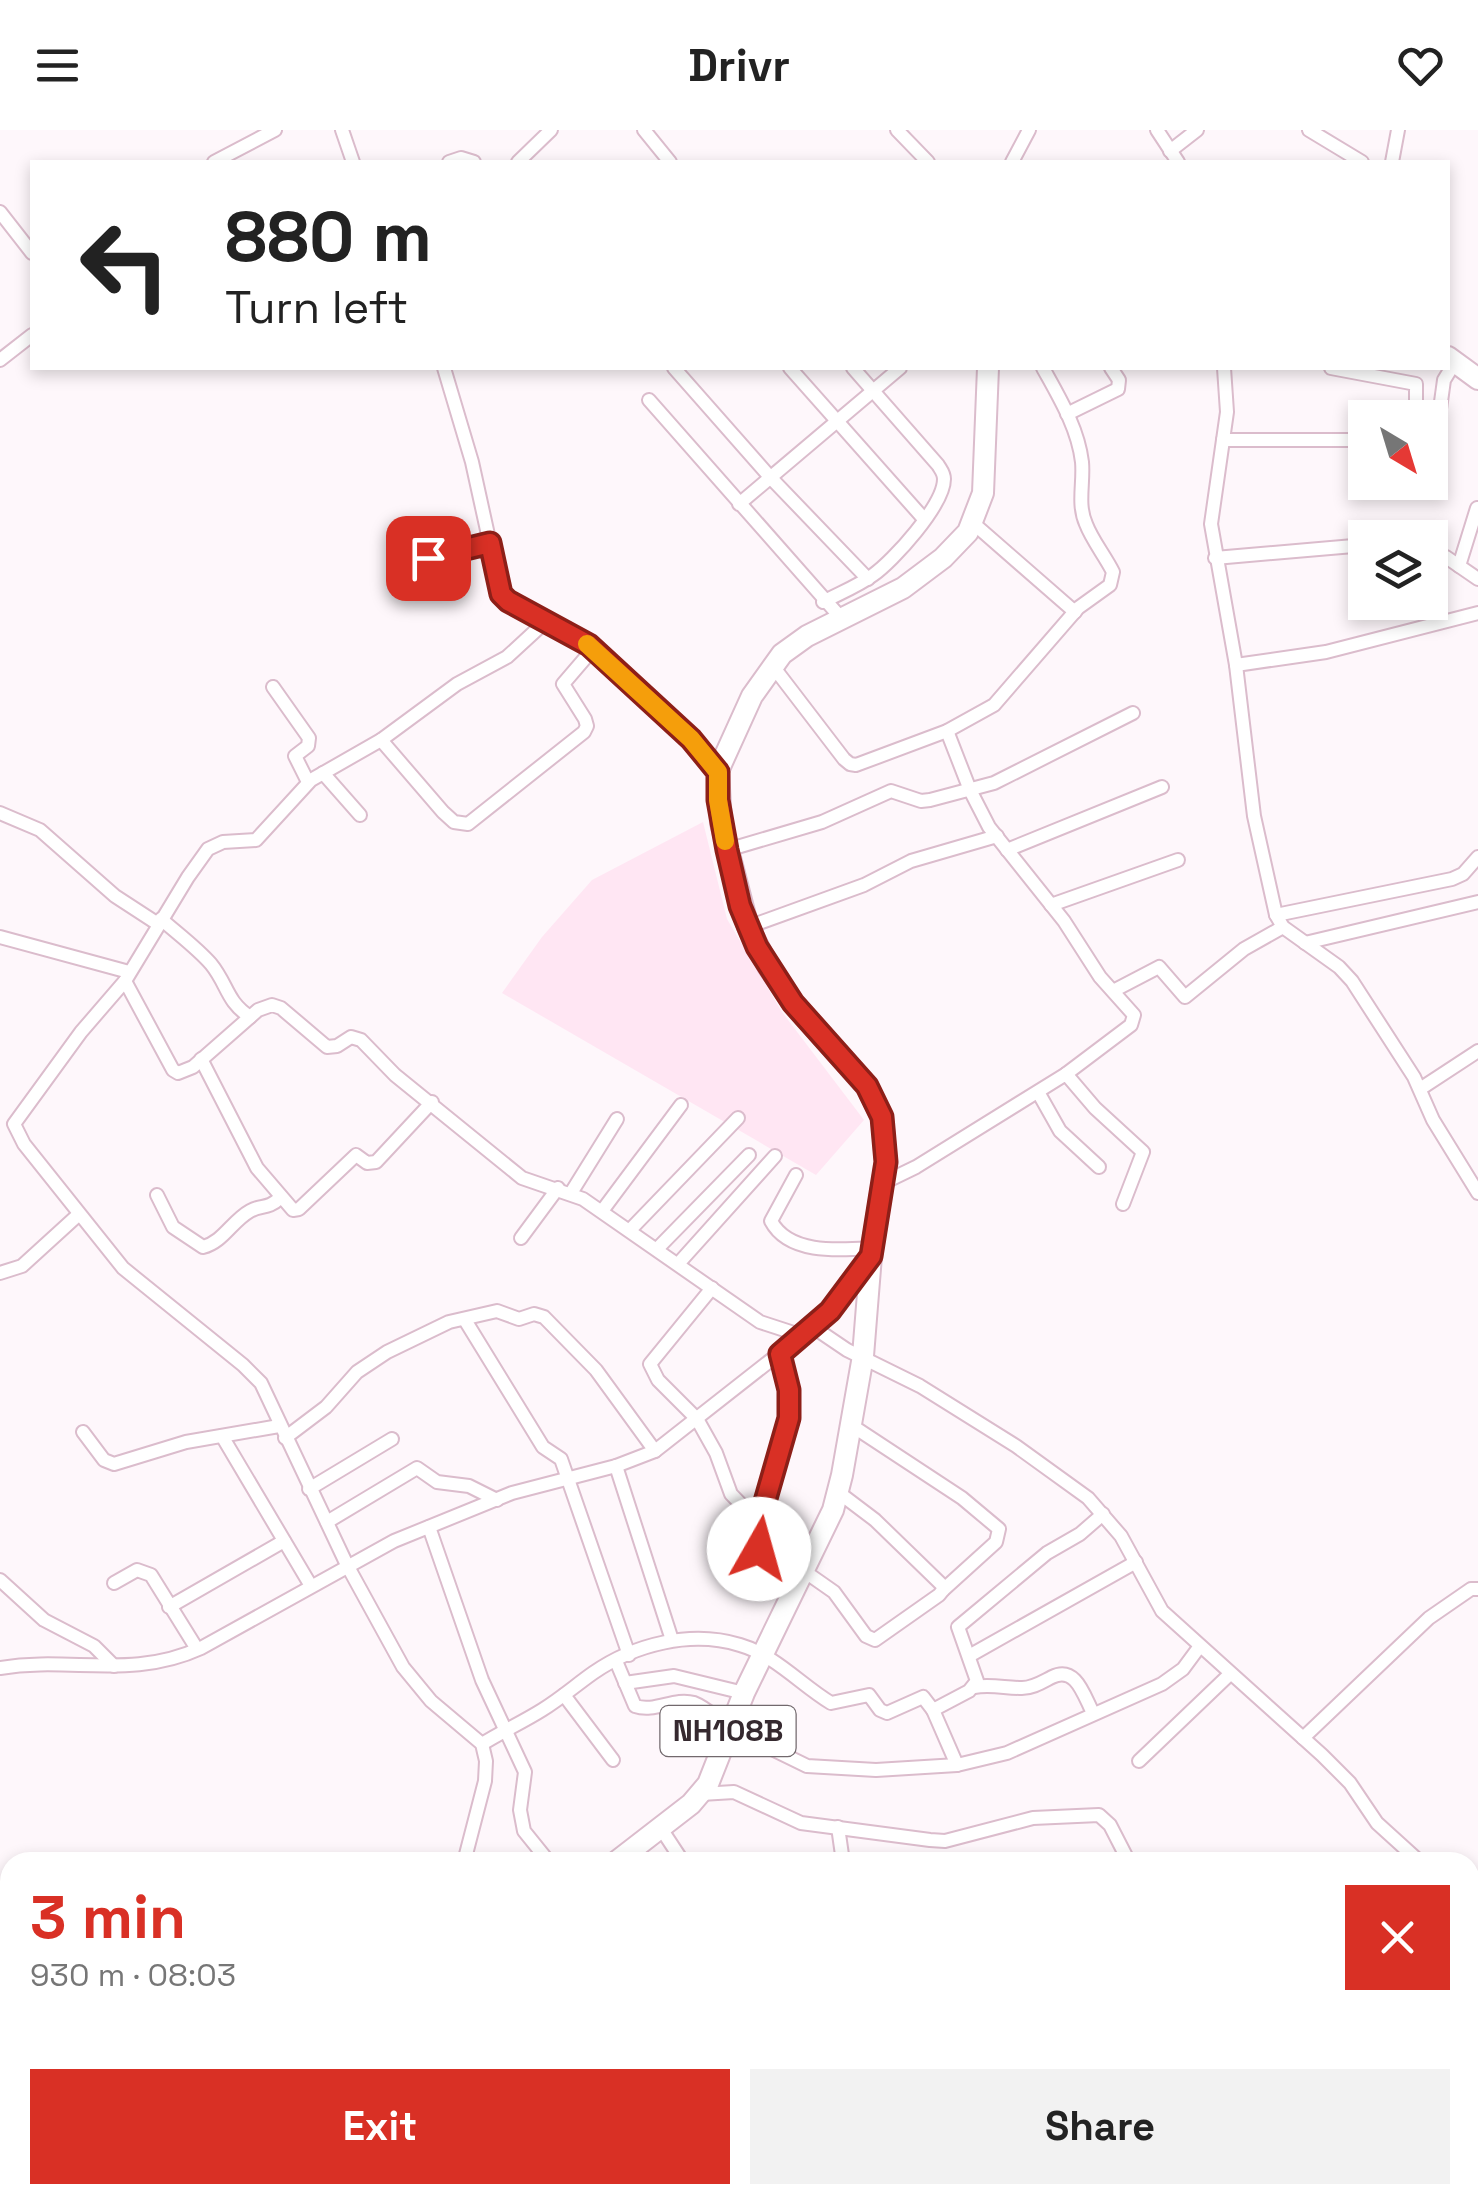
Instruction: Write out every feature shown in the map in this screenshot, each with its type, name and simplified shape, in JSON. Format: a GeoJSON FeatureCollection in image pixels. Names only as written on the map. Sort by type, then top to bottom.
{"type":"FeatureCollection","features":[{"type":"Feature","properties":{"kind":"highway"},"geometry":{"type":"LineString","coordinates":[[1451,360],[1478,379]]}},
{"type":"Feature","properties":{"kind":"highway","name":"NH108B"},"geometry":{"type":"LineString","coordinates":[[629,1852],[700,1794],[714,1772],[744,1693],[838,1492],[863,1356],[887,1146],[867,1086],[793,1003],[748,927],[727,850],[718,800],[718,772],[742,716],[772,664],[792,645],[924,574],[958,544],[973,523],[983,493],[988,370]]}},
{"type":"Feature","properties":{"kind":"street"},"geometry":{"type":"LineString","coordinates":[[218,160],[275,130]]}},
{"type":"Feature","properties":{"kind":"street"},"geometry":{"type":"LineString","coordinates":[[342,130],[352,160]]}},
{"type":"Feature","properties":{"kind":"street"},"geometry":{"type":"LineString","coordinates":[[520,160],[551,130]]}},
{"type":"Feature","properties":{"kind":"street"},"geometry":{"type":"LineString","coordinates":[[644,130],[666,160]]}},
{"type":"Feature","properties":{"kind":"street"},"geometry":{"type":"LineString","coordinates":[[897,130],[926,160]]}},
{"type":"Feature","properties":{"kind":"street"},"geometry":{"type":"LineString","coordinates":[[1013,160],[1028,130]]}},
{"type":"Feature","properties":{"kind":"street"},"geometry":{"type":"LineString","coordinates":[[1157,130],[1174,157],[1197,130]]}},
{"type":"Feature","properties":{"kind":"street"},"geometry":{"type":"LineString","coordinates":[[1310,130],[1359,160]]}},
{"type":"Feature","properties":{"kind":"street"},"geometry":{"type":"LineString","coordinates":[[1392,160],[1398,130]]}},
{"type":"Feature","properties":{"kind":"street"},"geometry":{"type":"LineString","coordinates":[[0,212],[30,250]]}},
{"type":"Feature","properties":{"kind":"street"},"geometry":{"type":"LineString","coordinates":[[0,360],[30,337]]}},
{"type":"Feature","properties":{"kind":"street"},"geometry":{"type":"LineString","coordinates":[[450,370],[501,594],[514,606],[570,632],[593,650],[691,739],[718,772]]}},
{"type":"Feature","properties":{"kind":"street"},"geometry":{"type":"LineString","coordinates":[[676,370],[770,477],[868,578]]}},
{"type":"Feature","properties":{"kind":"street"},"geometry":{"type":"LineString","coordinates":[[792,370],[924,518]]}},
{"type":"Feature","properties":{"kind":"street"},"geometry":{"type":"LineString","coordinates":[[823,602],[891,561],[940,493],[944,475],[855,370]]}},
{"type":"Feature","properties":{"kind":"street"},"geometry":{"type":"LineString","coordinates":[[739,504],[897,370]]}},
{"type":"Feature","properties":{"kind":"street"},"geometry":{"type":"LineString","coordinates":[[772,664],[850,764],[856,765],[947,731],[1004,697],[1075,612],[1114,578],[1086,524],[1081,504],[1082,464],[1067,414],[1044,370]]}},
{"type":"Feature","properties":{"kind":"street"},"geometry":{"type":"LineString","coordinates":[[1067,414],[1118,388],[1119,380],[1112,370]]}},
{"type":"Feature","properties":{"kind":"street"},"geometry":{"type":"LineString","coordinates":[[1224,370],[1227,412],[1212,512],[1215,558],[1236,665],[1248,783],[1280,921],[1352,981],[1420,1089],[1433,1120],[1478,1194]]}},
{"type":"Feature","properties":{"kind":"street"},"geometry":{"type":"LineString","coordinates":[[1342,370],[1416,384],[1416,410],[1431,415],[1440,408],[1448,370]]}},
{"type":"Feature","properties":{"kind":"street"},"geometry":{"type":"LineString","coordinates":[[649,400],[842,620]]}},
{"type":"Feature","properties":{"kind":"street"},"geometry":{"type":"LineString","coordinates":[[1223,440],[1348,440]]}},
{"type":"Feature","properties":{"kind":"street"},"geometry":{"type":"LineString","coordinates":[[1459,566],[1478,508]]}},
{"type":"Feature","properties":{"kind":"street"},"geometry":{"type":"LineString","coordinates":[[973,523],[1075,612]]}},
{"type":"Feature","properties":{"kind":"street"},"geometry":{"type":"LineString","coordinates":[[398,566],[490,543]]}},
{"type":"Feature","properties":{"kind":"street"},"geometry":{"type":"LineString","coordinates":[[1215,558],[1348,546]]}},
{"type":"Feature","properties":{"kind":"street"},"geometry":{"type":"LineString","coordinates":[[1448,560],[1478,579]]}},
{"type":"Feature","properties":{"kind":"street"},"geometry":{"type":"LineString","coordinates":[[1236,665],[1326,652],[1478,613]]}},
{"type":"Feature","properties":{"kind":"street"},"geometry":{"type":"LineString","coordinates":[[467,1852],[485,1781],[482,1744],[417,1687],[402,1668],[309,1489],[265,1392],[251,1373],[123,1268],[24,1144],[14,1124],[127,976],[208,849],[223,842],[256,840],[308,782],[382,740],[457,684],[507,657],[544,623]]}},
{"type":"Feature","properties":{"kind":"street"},"geometry":{"type":"LineString","coordinates":[[382,740],[454,822],[468,824],[584,732],[585,720],[563,684],[572,669],[593,650]]}},
{"type":"Feature","properties":{"kind":"street"},"geometry":{"type":"LineString","coordinates":[[273,687],[310,738],[308,746],[296,756],[308,782]]}},
{"type":"Feature","properties":{"kind":"street"},"geometry":{"type":"LineString","coordinates":[[727,850],[822,822],[891,791],[921,801],[970,790],[1007,777],[1134,714]]}},
{"type":"Feature","properties":{"kind":"street"},"geometry":{"type":"LineString","coordinates":[[883,1183],[916,1167],[1066,1074],[1134,1020],[1132,1011],[1113,992],[996,836],[970,790],[947,731]]}},
{"type":"Feature","properties":{"kind":"street"},"geometry":{"type":"LineString","coordinates":[[323,773],[360,816]]}},
{"type":"Feature","properties":{"kind":"street"},"geometry":{"type":"LineString","coordinates":[[1007,850],[1162,787]]}},
{"type":"Feature","properties":{"kind":"street"},"geometry":{"type":"LineString","coordinates":[[0,813],[49,836],[94,879],[160,922],[208,960],[230,1000],[250,1017]]}},
{"type":"Feature","properties":{"kind":"street"},"geometry":{"type":"LineString","coordinates":[[748,927],[864,885],[912,861],[996,836]]}},
{"type":"Feature","properties":{"kind":"street"},"geometry":{"type":"LineString","coordinates":[[1113,992],[1159,967],[1186,997],[1280,921],[1452,879],[1478,857]]}},
{"type":"Feature","properties":{"kind":"street"},"geometry":{"type":"LineString","coordinates":[[1051,905],[1178,860]]}},
{"type":"Feature","properties":{"kind":"street"},"geometry":{"type":"LineString","coordinates":[[1305,943],[1478,902]]}},
{"type":"Feature","properties":{"kind":"street"},"geometry":{"type":"LineString","coordinates":[[0,938],[127,976],[173,1070],[186,1072],[250,1017],[272,1005],[281,1008],[327,1047],[356,1037],[395,1075],[522,1178],[564,1191],[602,1211],[760,1322],[808,1332],[863,1356],[920,1386],[1016,1446],[1068,1482],[1103,1514],[1136,1562],[1162,1611],[1350,1784],[1393,1841],[1407,1852]]}},
{"type":"Feature","properties":{"kind":"street"},"geometry":{"type":"LineString","coordinates":[[1420,1089],[1478,1051]]}},
{"type":"Feature","properties":{"kind":"street"},"geometry":{"type":"LineString","coordinates":[[202,1060],[257,1168],[289,1209],[300,1209],[353,1158],[360,1156],[371,1164],[376,1162],[432,1102]]}},
{"type":"Feature","properties":{"kind":"street"},"geometry":{"type":"LineString","coordinates":[[1066,1074],[1095,1108],[1143,1152],[1123,1204]]}},
{"type":"Feature","properties":{"kind":"street"},"geometry":{"type":"LineString","coordinates":[[1038,1092],[1060,1131],[1099,1167]]}},
{"type":"Feature","properties":{"kind":"street"},"geometry":{"type":"LineString","coordinates":[[602,1211],[681,1105]]}},
{"type":"Feature","properties":{"kind":"street"},"geometry":{"type":"LineString","coordinates":[[522,1238],[564,1191],[617,1118]]}},
{"type":"Feature","properties":{"kind":"street"},"geometry":{"type":"LineString","coordinates":[[630,1230],[738,1118]]}},
{"type":"Feature","properties":{"kind":"street"},"geometry":{"type":"LineString","coordinates":[[657,1248],[749,1155]]}},
{"type":"Feature","properties":{"kind":"street"},"geometry":{"type":"LineString","coordinates":[[678,1264],[775,1156]]}},
{"type":"Feature","properties":{"kind":"street"},"geometry":{"type":"LineString","coordinates":[[796,1175],[773,1213],[774,1228],[814,1248],[872,1252]]}},
{"type":"Feature","properties":{"kind":"street"},"geometry":{"type":"LineString","coordinates":[[157,1194],[172,1228],[203,1247],[217,1240],[252,1209],[268,1208],[280,1198]]}},
{"type":"Feature","properties":{"kind":"street"},"geometry":{"type":"LineString","coordinates":[[0,1273],[22,1266],[78,1215]]}},
{"type":"Feature","properties":{"kind":"street"},"geometry":{"type":"LineString","coordinates":[[0,1668],[154,1665],[197,1650],[394,1541],[496,1500],[655,1451],[808,1332],[830,1311],[872,1252]]}},
{"type":"Feature","properties":{"kind":"street"},"geometry":{"type":"LineString","coordinates":[[712,1288],[650,1364],[658,1380],[697,1419],[716,1452],[731,1494],[758,1523]]}},
{"type":"Feature","properties":{"kind":"street"},"geometry":{"type":"LineString","coordinates":[[83,1432],[104,1460],[114,1464],[159,1448],[222,1436],[282,1432],[326,1407],[366,1366],[440,1326],[497,1311],[519,1319],[534,1314],[544,1317],[596,1370],[655,1451]]}},
{"type":"Feature","properties":{"kind":"street"},"geometry":{"type":"LineString","coordinates":[[465,1320],[543,1448],[558,1457],[568,1478],[622,1658],[624,1683],[640,1709],[693,1703],[728,1731],[808,1766],[876,1770],[957,1765],[1006,1753],[1174,1677],[1200,1646]]}},
{"type":"Feature","properties":{"kind":"street"},"geometry":{"type":"LineString","coordinates":[[780,1354],[789,1390],[789,1418],[758,1523],[757,1541],[765,1556],[804,1570],[842,1600],[870,1640],[883,1638],[943,1590],[996,1542],[999,1529],[962,1498],[851,1425]]}},
{"type":"Feature","properties":{"kind":"street"},"geometry":{"type":"LineString","coordinates":[[222,1436],[311,1586]]}},
{"type":"Feature","properties":{"kind":"street"},"geometry":{"type":"LineString","coordinates":[[309,1489],[392,1439]]}},
{"type":"Feature","properties":{"kind":"street"},"geometry":{"type":"LineString","coordinates":[[616,1466],[672,1640]]}},
{"type":"Feature","properties":{"kind":"street"},"geometry":{"type":"LineString","coordinates":[[327,1522],[417,1468],[437,1482],[469,1486],[496,1500]]}},
{"type":"Feature","properties":{"kind":"street"},"geometry":{"type":"LineString","coordinates":[[838,1492],[889,1532],[938,1578],[943,1590]]}},
{"type":"Feature","properties":{"kind":"street"},"geometry":{"type":"LineString","coordinates":[[974,1687],[976,1674],[958,1632],[962,1622],[1048,1552],[1080,1534],[1103,1514]]}},
{"type":"Feature","properties":{"kind":"street"},"geometry":{"type":"LineString","coordinates":[[429,1528],[455,1610],[525,1772],[520,1800],[522,1823],[540,1852]]}},
{"type":"Feature","properties":{"kind":"street"},"geometry":{"type":"LineString","coordinates":[[169,1607],[284,1541]]}},
{"type":"Feature","properties":{"kind":"street"},"geometry":{"type":"LineString","coordinates":[[968,1656],[1136,1562]]}},
{"type":"Feature","properties":{"kind":"street"},"geometry":{"type":"LineString","coordinates":[[114,1582],[137,1570],[144,1571],[155,1581],[197,1650]]}},
{"type":"Feature","properties":{"kind":"street"},"geometry":{"type":"LineString","coordinates":[[0,1580],[44,1620],[94,1646],[114,1666]]}},
{"type":"Feature","properties":{"kind":"street"},"geometry":{"type":"LineString","coordinates":[[1303,1738],[1429,1618],[1471,1589],[1478,1589]]}},
{"type":"Feature","properties":{"kind":"street"},"geometry":{"type":"LineString","coordinates":[[482,1744],[622,1658],[672,1640],[702,1638],[764,1655],[831,1704],[870,1695],[880,1710],[887,1713],[923,1697],[933,1710],[957,1765]]}},
{"type":"Feature","properties":{"kind":"street"},"geometry":{"type":"LineString","coordinates":[[933,1710],[974,1687],[994,1684],[1021,1688],[1066,1674],[1074,1678],[1093,1714]]}},
{"type":"Feature","properties":{"kind":"street"},"geometry":{"type":"LineString","coordinates":[[1138,1761],[1230,1674]]}},
{"type":"Feature","properties":{"kind":"street"},"geometry":{"type":"LineString","coordinates":[[624,1683],[674,1676],[744,1693]]}},
{"type":"Feature","properties":{"kind":"street"},"geometry":{"type":"LineString","coordinates":[[564,1695],[613,1760]]}},
{"type":"Feature","properties":{"kind":"street"},"geometry":{"type":"LineString","coordinates":[[700,1794],[734,1792],[793,1821],[907,1839],[945,1840],[1034,1818],[1099,1815],[1110,1825],[1124,1852]]}},
{"type":"Feature","properties":{"kind":"street"},"geometry":{"type":"LineString","coordinates":[[660,1827],[676,1852]]}},
{"type":"Feature","properties":{"kind":"street"},"geometry":{"type":"LineString","coordinates":[[838,1827],[842,1852]]}},
{"type":"Feature","properties":{"kind":"shaded area"},"geometry":{"type":"Polygon","coordinates":[[[703,822],[727,919],[782,1012],[864,1120],[816,1175],[502,993],[542,937],[592,880],[703,822]]]}},
{"type":"Feature","properties":{"kind":"slow traffic"},"geometry":{"type":"LineString","coordinates":[[587,644],[691,739],[718,772],[725,841]]}},
{"type":"Feature","properties":{"kind":"route"},"geometry":{"type":"LineString","coordinates":[[428,558],[490,543],[501,594],[514,606],[589,645],[691,739],[718,772],[718,800],[727,850],[740,906],[757,947],[793,1003],[867,1086],[882,1117],[886,1162],[871,1256],[830,1311],[780,1354],[789,1390],[789,1418],[756,1533],[759,1549]]}}]}
